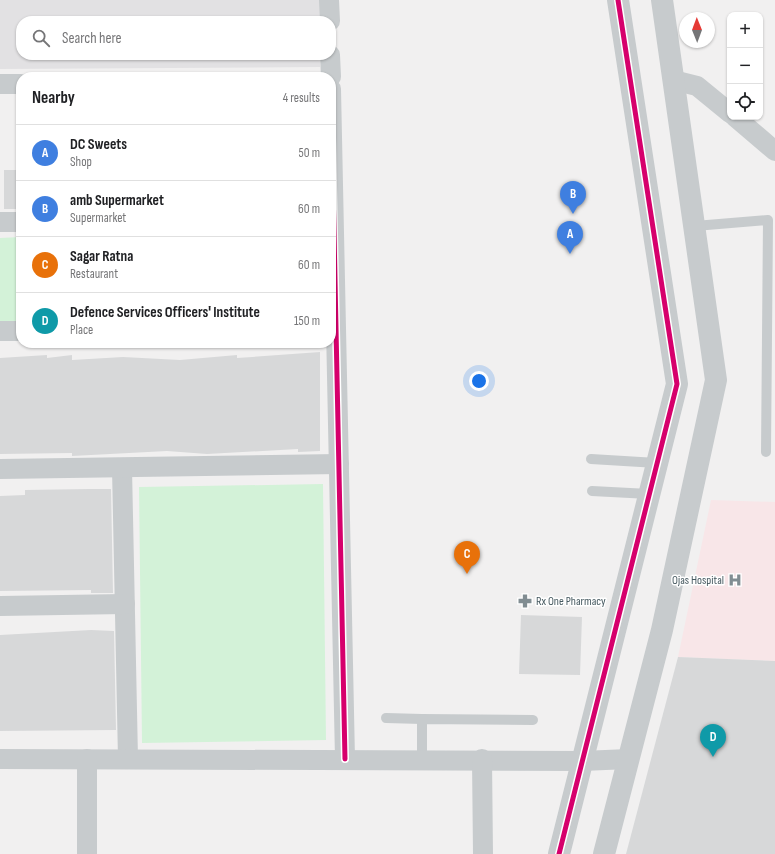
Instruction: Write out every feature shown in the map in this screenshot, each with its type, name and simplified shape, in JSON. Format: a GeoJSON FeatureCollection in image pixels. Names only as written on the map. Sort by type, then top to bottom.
{"type":"FeatureCollection","features":[{"type":"Feature","properties":{"kind":"street"},"geometry":{"type":"LineString","coordinates":[[329,0],[330,16]]}},
{"type":"Feature","properties":{"kind":"street"},"geometry":{"type":"LineString","coordinates":[[559,854],[677,384],[618,0]]}},
{"type":"Feature","properties":{"kind":"street"},"geometry":{"type":"LineString","coordinates":[[604,854],[662,630],[716,380],[662,0]]}},
{"type":"Feature","properties":{"kind":"street"},"geometry":{"type":"LineString","coordinates":[[330,60],[331,72]]}},
{"type":"Feature","properties":{"kind":"street"},"geometry":{"type":"LineString","coordinates":[[673,80],[697,86],[727,111]]}},
{"type":"Feature","properties":{"kind":"street"},"geometry":{"type":"LineString","coordinates":[[0,84],[16,84]]}},
{"type":"Feature","properties":{"kind":"street"},"geometry":{"type":"LineString","coordinates":[[739,120],[775,150]]}},
{"type":"Feature","properties":{"kind":"street"},"geometry":{"type":"LineString","coordinates":[[0,222],[16,222]]}},
{"type":"Feature","properties":{"kind":"street"},"geometry":{"type":"LineString","coordinates":[[0,332],[16,331]]}},
{"type":"Feature","properties":{"kind":"street"},"geometry":{"type":"LineString","coordinates":[[335,348],[339,464],[345,760]]}},
{"type":"Feature","properties":{"kind":"street"},"geometry":{"type":"LineString","coordinates":[[0,469],[339,464]]}},
{"type":"Feature","properties":{"kind":"street"},"geometry":{"type":"LineString","coordinates":[[122,468],[128,759]]}},
{"type":"Feature","properties":{"kind":"street"},"geometry":{"type":"LineString","coordinates":[[0,606],[125,604]]}},
{"type":"Feature","properties":{"kind":"street"},"geometry":{"type":"LineString","coordinates":[[0,759],[482,759],[582,761],[629,759]]}},
{"type":"Feature","properties":{"kind":"street"},"geometry":{"type":"LineString","coordinates":[[87,759],[87,854]]}},
{"type":"Feature","properties":{"kind":"street"},"geometry":{"type":"LineString","coordinates":[[482,759],[483,854]]}},
{"type":"Feature","properties":{"kind":"lane"},"geometry":{"type":"LineString","coordinates":[[695,226],[768,220],[766,452]]}},
{"type":"Feature","properties":{"kind":"lane"},"geometry":{"type":"LineString","coordinates":[[591,459],[657,463]]}},
{"type":"Feature","properties":{"kind":"lane"},"geometry":{"type":"LineString","coordinates":[[592,491],[649,494]]}},
{"type":"Feature","properties":{"kind":"lane"},"geometry":{"type":"LineString","coordinates":[[386,718],[533,720]]}},
{"type":"Feature","properties":{"kind":"lane"},"geometry":{"type":"LineString","coordinates":[[422,719],[422,759]]}},
{"type":"Feature","properties":{"kind":"shaded area"},"geometry":{"type":"Polygon","coordinates":[[[0,0],[320,0],[320,16],[16,16],[16,60],[320,60],[320,67],[0,69],[0,0]]]}},
{"type":"Feature","properties":{"kind":"shaded area","name":"Ojas Hospital"},"geometry":{"type":"Polygon","coordinates":[[[711,500],[775,502],[775,661],[678,657],[711,500]]]}},
{"type":"Feature","properties":{"kind":"green space"},"geometry":{"type":"Polygon","coordinates":[[[16,237],[16,321],[0,321],[0,238],[16,237]]]}},
{"type":"Feature","properties":{"kind":"green space"},"geometry":{"type":"Polygon","coordinates":[[[323,484],[326,740],[142,743],[139,487],[323,484]]]}},
{"type":"Feature","properties":{"kind":"building"},"geometry":{"type":"Polygon","coordinates":[[[4,170],[16,170],[16,209],[4,209],[4,170]]]}},
{"type":"Feature","properties":{"kind":"building"},"geometry":{"type":"Polygon","coordinates":[[[320,352],[320,451],[298,452],[298,449],[207,454],[167,451],[72,456],[72,453],[0,454],[0,358],[47,355],[47,358],[72,355],[72,360],[123,357],[180,360],[237,355],[237,358],[320,352]]]}},
{"type":"Feature","properties":{"kind":"building"},"geometry":{"type":"Polygon","coordinates":[[[111,489],[113,593],[91,593],[91,590],[0,591],[0,496],[25,495],[25,490],[111,489]]]}},
{"type":"Feature","properties":{"kind":"building"},"geometry":{"type":"Polygon","coordinates":[[[521,615],[582,617],[580,675],[519,674],[521,615]]]}},
{"type":"Feature","properties":{"kind":"building"},"geometry":{"type":"Polygon","coordinates":[[[91,630],[114,631],[116,730],[0,731],[0,635],[91,630]]]}},
{"type":"Feature","properties":{"kind":"building"},"geometry":{"type":"Polygon","coordinates":[[[678,657],[775,661],[775,854],[626,854],[678,657]]]}},
{"type":"Feature","properties":{"kind":"cycle path"},"geometry":{"type":"LineString","coordinates":[[559,854],[677,384],[618,0]]}},
{"type":"Feature","properties":{"kind":"cycle path"},"geometry":{"type":"LineString","coordinates":[[336,328],[345,759]]}},
{"type":"Feature","properties":{"kind":"place","name":"amb Supermarket"},"geometry":{"type":"Point","coordinates":[573,214]}},
{"type":"Feature","properties":{"kind":"place","name":"DC Sweets"},"geometry":{"type":"Point","coordinates":[570,254]}},
{"type":"Feature","properties":{"kind":"place","name":"Sagar Ratna"},"geometry":{"type":"Point","coordinates":[467,574]}},
{"type":"Feature","properties":{"kind":"place","name":"Ojas Hospital"},"geometry":{"type":"Point","coordinates":[735,580]}},
{"type":"Feature","properties":{"kind":"place","name":"Rx One Pharmacy"},"geometry":{"type":"Point","coordinates":[525,601]}},
{"type":"Feature","properties":{"kind":"place","name":"Defence Services Officers' Institute"},"geometry":{"type":"Point","coordinates":[713,757]}}]}
